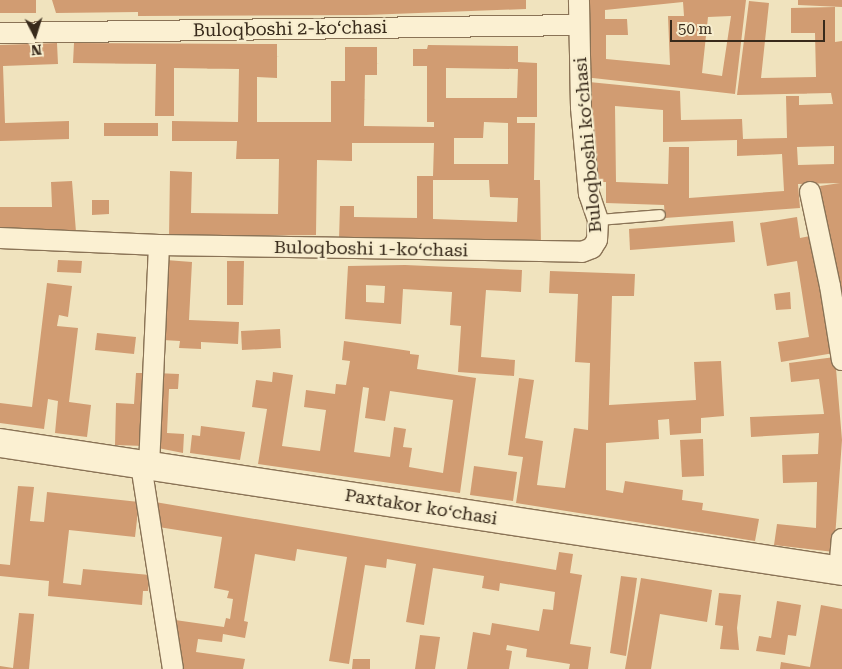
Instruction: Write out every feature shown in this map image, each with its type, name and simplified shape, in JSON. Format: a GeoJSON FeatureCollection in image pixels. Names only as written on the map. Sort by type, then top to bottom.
{"type":"FeatureCollection","features":[{"type":"Feature","properties":{"kind":"main road","name":"Paxtakor koʻchasi"},"geometry":{"type":"LineString","coordinates":[[0,443],[840,571]]}},
{"type":"Feature","properties":{"kind":"street","name":"Buloqboshi koʻchasi"},"geometry":{"type":"LineString","coordinates":[[579,0],[582,107],[589,194],[598,220],[597,240],[592,248],[582,252]]}},
{"type":"Feature","properties":{"kind":"street","name":"Buloqboshi 2-koʻchasi"},"geometry":{"type":"LineString","coordinates":[[0,33],[580,25]]}},
{"type":"Feature","properties":{"kind":"street"},"geometry":{"type":"LineString","coordinates":[[810,192],[830,286],[842,360]]}},
{"type":"Feature","properties":{"kind":"street","name":"Buloqboshi 1-koʻchasi"},"geometry":{"type":"LineString","coordinates":[[0,238],[160,245],[582,252]]}},
{"type":"Feature","properties":{"kind":"street"},"geometry":{"type":"LineString","coordinates":[[160,245],[145,466],[173,669]]}},
{"type":"Feature","properties":{"kind":"street"},"geometry":{"type":"LineString","coordinates":[[840,571],[842,539]]}},
{"type":"Feature","properties":{"kind":"lane"},"geometry":{"type":"LineString","coordinates":[[598,220],[660,215]]}},
{"type":"Feature","properties":{"kind":"building"},"geometry":{"type":"Polygon","coordinates":[[[0,0],[36,0],[36,13],[0,13],[0,0]]]}},
{"type":"Feature","properties":{"kind":"building"},"geometry":{"type":"Polygon","coordinates":[[[52,0],[526,0],[526,9],[366,15],[138,16],[138,12],[56,13],[52,0]]]}},
{"type":"Feature","properties":{"kind":"building"},"geometry":{"type":"Polygon","coordinates":[[[585,0],[746,0],[735,94],[584,77],[585,0]],[[683,2],[605,10],[605,19],[627,19],[628,35],[606,35],[606,59],[670,65],[668,16],[684,16],[683,2]],[[731,16],[708,17],[702,73],[722,76],[731,16]]]}},
{"type":"Feature","properties":{"kind":"building"},"geometry":{"type":"Polygon","coordinates":[[[798,0],[842,0],[842,7],[798,5],[798,0]]]}},
{"type":"Feature","properties":{"kind":"building"},"geometry":{"type":"Polygon","coordinates":[[[749,1],[769,3],[761,78],[816,77],[815,33],[791,33],[791,8],[835,7],[835,42],[842,41],[842,321],[820,186],[840,183],[798,184],[800,208],[665,218],[664,205],[606,203],[606,182],[590,182],[589,82],[680,91],[681,120],[742,119],[743,139],[787,138],[786,96],[799,96],[799,105],[833,104],[831,93],[737,95],[749,1]],[[615,106],[616,182],[668,184],[669,147],[689,147],[689,198],[784,191],[782,154],[737,156],[737,140],[663,142],[663,110],[615,106]],[[834,146],[797,147],[798,165],[834,164],[834,146]]]}},
{"type":"Feature","properties":{"kind":"building"},"geometry":{"type":"Polygon","coordinates":[[[57,43],[58,64],[3,66],[5,123],[69,121],[69,139],[0,141],[0,45],[57,43]]]}},
{"type":"Feature","properties":{"kind":"building"},"geometry":{"type":"Polygon","coordinates":[[[74,43],[277,44],[277,78],[257,77],[257,122],[331,122],[331,81],[345,81],[345,47],[377,47],[377,75],[365,75],[364,126],[434,127],[434,122],[427,122],[427,66],[413,66],[413,49],[427,49],[428,45],[518,46],[518,62],[537,63],[537,117],[517,117],[517,123],[535,123],[534,180],[540,180],[541,246],[339,239],[340,206],[354,206],[354,217],[417,218],[417,176],[433,176],[434,143],[352,143],[352,161],[317,160],[316,235],[169,237],[170,171],[192,172],[191,213],[278,214],[279,159],[236,159],[237,141],[172,141],[172,121],[238,122],[239,69],[174,68],[174,116],[155,116],[156,64],[73,63],[74,43]],[[446,68],[446,98],[517,98],[518,69],[446,68]],[[484,122],[483,138],[454,138],[454,164],[508,164],[508,123],[484,122]],[[433,180],[433,219],[517,222],[518,198],[490,197],[489,180],[433,180]]]}},
{"type":"Feature","properties":{"kind":"building"},"geometry":{"type":"Polygon","coordinates":[[[104,123],[158,123],[158,136],[104,136],[104,123]]]}},
{"type":"Feature","properties":{"kind":"building"},"geometry":{"type":"Polygon","coordinates":[[[72,181],[76,232],[0,231],[0,207],[52,207],[51,182],[72,181]]]}},
{"type":"Feature","properties":{"kind":"building"},"geometry":{"type":"Polygon","coordinates":[[[92,200],[109,200],[109,214],[92,215],[92,200]]]}},
{"type":"Feature","properties":{"kind":"building"},"geometry":{"type":"Polygon","coordinates":[[[797,217],[800,238],[815,235],[834,353],[781,362],[778,342],[809,337],[797,261],[767,266],[760,223],[797,217]]]}},
{"type":"Feature","properties":{"kind":"building"},"geometry":{"type":"Polygon","coordinates":[[[733,221],[735,242],[630,250],[629,229],[733,221]]]}},
{"type":"Feature","properties":{"kind":"building"},"geometry":{"type":"Polygon","coordinates":[[[58,260],[82,261],[81,273],[57,272],[58,260]]]}},
{"type":"Feature","properties":{"kind":"building"},"geometry":{"type":"Polygon","coordinates":[[[166,260],[192,262],[189,320],[239,322],[238,344],[201,342],[201,349],[179,348],[180,341],[163,340],[166,260]]]}},
{"type":"Feature","properties":{"kind":"building"},"geometry":{"type":"Polygon","coordinates":[[[227,261],[244,261],[243,305],[227,305],[227,261]]]}},
{"type":"Feature","properties":{"kind":"building"},"geometry":{"type":"Polygon","coordinates":[[[405,265],[522,270],[521,292],[486,290],[481,357],[515,360],[514,376],[458,372],[461,326],[450,325],[452,292],[403,289],[401,324],[345,319],[348,266],[405,265]],[[366,285],[366,302],[384,303],[385,286],[366,285]]]}},
{"type":"Feature","properties":{"kind":"building"},"geometry":{"type":"Polygon","coordinates":[[[550,271],[635,274],[634,296],[612,296],[609,405],[696,400],[694,362],[721,361],[724,416],[701,418],[701,433],[670,435],[669,419],[658,420],[659,439],[606,443],[606,490],[623,493],[625,481],[683,490],[682,500],[703,503],[702,510],[759,519],[755,541],[516,503],[523,457],[508,455],[519,378],[534,380],[525,438],[543,441],[537,485],[565,488],[574,428],[588,430],[590,363],[575,362],[578,294],[549,293],[550,271]]]}},
{"type":"Feature","properties":{"kind":"building"},"geometry":{"type":"Polygon","coordinates":[[[47,283],[72,286],[68,317],[59,315],[57,326],[78,328],[69,402],[91,405],[87,437],[55,433],[58,401],[48,399],[44,429],[0,423],[0,403],[32,407],[47,283]]]}},
{"type":"Feature","properties":{"kind":"building"},"geometry":{"type":"Polygon","coordinates":[[[790,292],[791,309],[776,310],[774,294],[790,292]]]}},
{"type":"Feature","properties":{"kind":"building"},"geometry":{"type":"Polygon","coordinates":[[[280,329],[281,348],[242,350],[241,331],[280,329]]]}},
{"type":"Feature","properties":{"kind":"building"},"geometry":{"type":"Polygon","coordinates":[[[97,333],[136,337],[134,354],[95,350],[97,333]]]}},
{"type":"Feature","properties":{"kind":"building"},"geometry":{"type":"Polygon","coordinates":[[[344,341],[410,351],[410,354],[419,355],[417,369],[476,378],[460,493],[258,464],[267,409],[252,407],[256,380],[272,382],[273,372],[293,375],[282,446],[320,451],[326,410],[304,407],[306,390],[335,394],[336,384],[346,385],[350,361],[342,360],[344,341]],[[363,387],[354,452],[390,457],[394,427],[406,429],[403,447],[412,448],[409,467],[443,473],[453,400],[390,391],[385,421],[365,418],[369,388],[363,387]]]}},
{"type":"Feature","properties":{"kind":"building"},"geometry":{"type":"Polygon","coordinates":[[[835,357],[842,440],[834,552],[774,545],[777,524],[816,528],[817,482],[783,483],[782,455],[818,454],[819,433],[751,437],[750,417],[824,414],[819,379],[791,382],[789,363],[835,357]]]}},
{"type":"Feature","properties":{"kind":"building"},"geometry":{"type":"Polygon","coordinates":[[[136,373],[147,373],[144,446],[115,445],[116,403],[134,404],[136,373]]]}},
{"type":"Feature","properties":{"kind":"building"},"geometry":{"type":"Polygon","coordinates":[[[155,373],[179,374],[178,389],[169,389],[167,433],[184,434],[183,453],[153,447],[155,373]]]}},
{"type":"Feature","properties":{"kind":"building"},"geometry":{"type":"Polygon","coordinates":[[[201,426],[245,432],[240,460],[190,453],[192,435],[200,436],[201,426]]]}},
{"type":"Feature","properties":{"kind":"building"},"geometry":{"type":"Polygon","coordinates":[[[703,439],[704,476],[682,477],[680,440],[703,439]]]}},
{"type":"Feature","properties":{"kind":"building"},"geometry":{"type":"Polygon","coordinates":[[[474,466],[517,472],[513,501],[470,495],[474,466]]]}},
{"type":"Feature","properties":{"kind":"building"},"geometry":{"type":"Polygon","coordinates":[[[18,486],[34,487],[30,521],[44,522],[47,492],[139,502],[135,537],[69,530],[63,583],[81,585],[83,569],[150,575],[148,591],[143,591],[142,605],[48,596],[49,581],[0,576],[0,564],[10,565],[18,486]]]}},
{"type":"Feature","properties":{"kind":"building"},"geometry":{"type":"Polygon","coordinates":[[[155,502],[556,570],[559,552],[573,554],[570,573],[582,575],[570,644],[591,647],[588,669],[569,669],[570,664],[526,657],[527,649],[507,645],[506,650],[512,651],[509,669],[467,669],[473,632],[490,635],[492,623],[539,631],[543,609],[553,610],[555,592],[500,583],[499,591],[482,588],[484,576],[433,568],[424,625],[406,622],[416,564],[387,559],[386,568],[365,565],[349,664],[329,661],[347,557],[297,549],[295,561],[255,554],[244,621],[248,622],[245,638],[223,634],[222,642],[198,639],[196,652],[245,659],[243,669],[181,669],[175,620],[224,627],[226,618],[230,619],[233,599],[227,598],[229,591],[214,588],[222,537],[152,526],[155,502]]]}},
{"type":"Feature","properties":{"kind":"building"},"geometry":{"type":"Polygon","coordinates":[[[621,576],[637,578],[626,656],[610,653],[621,576]]]}},
{"type":"Feature","properties":{"kind":"building"},"geometry":{"type":"Polygon","coordinates":[[[641,578],[712,590],[707,622],[660,614],[651,669],[625,669],[641,578]]]}},
{"type":"Feature","properties":{"kind":"building"},"geometry":{"type":"Polygon","coordinates":[[[719,593],[741,595],[737,628],[739,650],[720,649],[723,626],[715,625],[719,593]]]}},
{"type":"Feature","properties":{"kind":"building"},"geometry":{"type":"Polygon","coordinates":[[[777,601],[801,605],[796,636],[788,635],[785,655],[756,651],[759,636],[771,638],[777,601]]]}},
{"type":"Feature","properties":{"kind":"building"},"geometry":{"type":"Polygon","coordinates":[[[821,605],[842,609],[842,669],[780,669],[781,662],[810,667],[821,605]]]}},
{"type":"Feature","properties":{"kind":"building"},"geometry":{"type":"Polygon","coordinates":[[[19,613],[34,614],[29,669],[0,669],[0,666],[13,668],[19,613]]]}},
{"type":"Feature","properties":{"kind":"building"},"geometry":{"type":"Polygon","coordinates":[[[420,635],[440,637],[435,669],[415,669],[420,635]]]}},
{"type":"Feature","properties":{"kind":"building"},"geometry":{"type":"Polygon","coordinates":[[[353,659],[370,659],[370,669],[352,669],[353,659]]]}}]}
